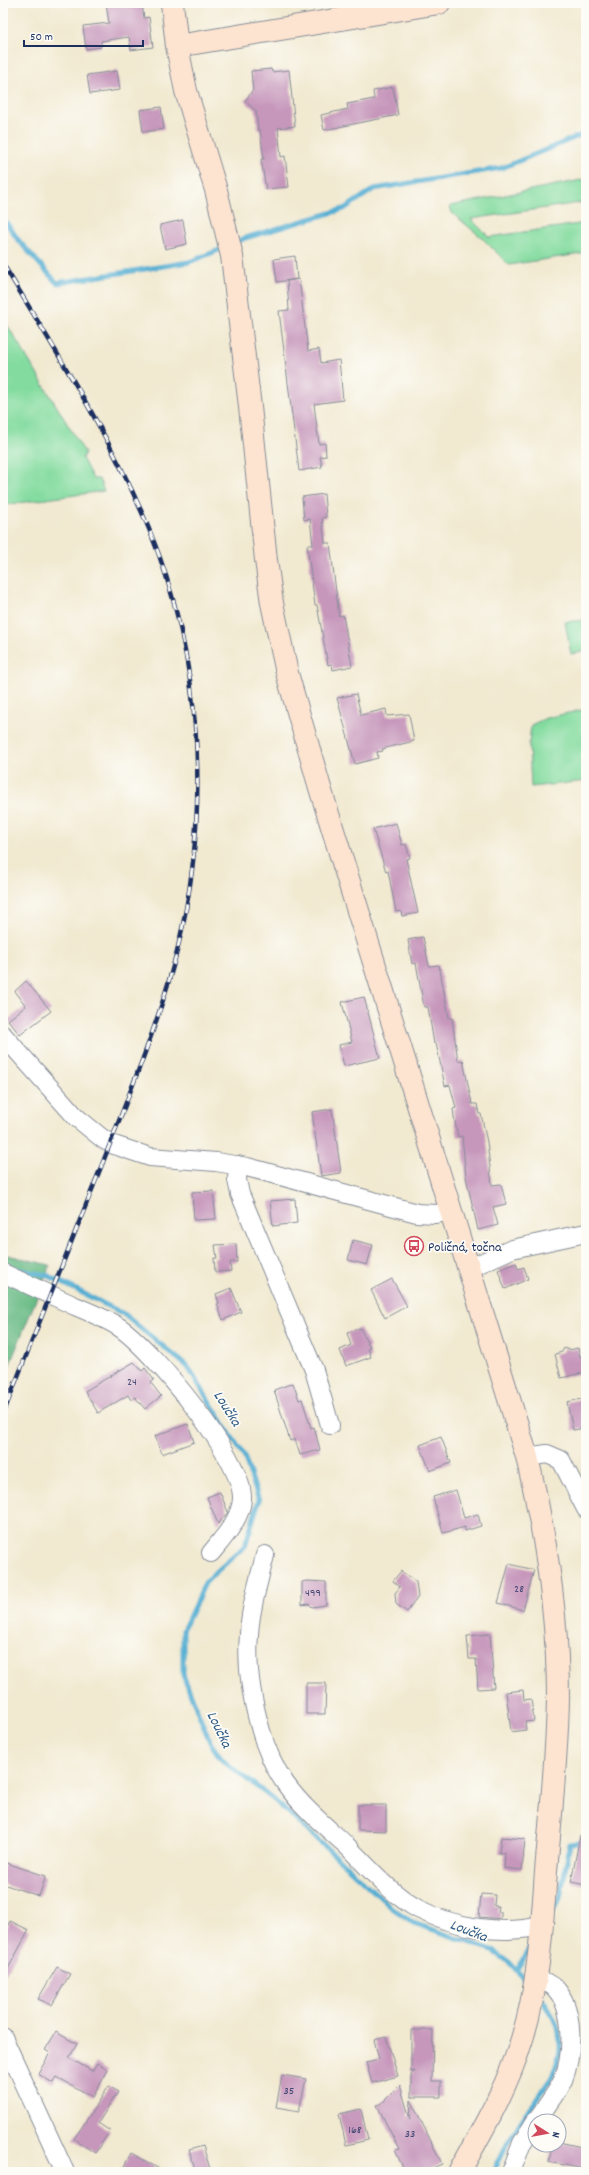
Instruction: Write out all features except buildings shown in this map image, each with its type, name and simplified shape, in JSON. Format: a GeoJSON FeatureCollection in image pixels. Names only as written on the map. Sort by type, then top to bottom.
{"type":"FeatureCollection","features":[{"type":"Feature","properties":{"kind":"main road"},"geometry":{"type":"LineString","coordinates":[[172,3],[177,46],[186,91],[216,190],[232,256],[266,560],[272,603],[287,673],[320,788],[470,1268],[527,1457],[547,1550],[557,1652],[556,1739],[542,1926],[536,1978],[528,2020],[509,2075],[492,2112],[459,2172]]}},
{"type":"Feature","properties":{"kind":"main road"},"geometry":{"type":"LineString","coordinates":[[177,46],[439,3]]}},
{"type":"Feature","properties":{"kind":"street"},"geometry":{"type":"LineString","coordinates":[[3,1035],[76,1117],[103,1139],[128,1150],[150,1157],[238,1165],[417,1213],[436,1214],[452,1211]]}},
{"type":"Feature","properties":{"kind":"street"},"geometry":{"type":"LineString","coordinates":[[238,1165],[237,1180],[240,1194],[314,1370],[330,1425]]}},
{"type":"Feature","properties":{"kind":"street"},"geometry":{"type":"LineString","coordinates":[[470,1268],[512,1249],[586,1233]]}},
{"type":"Feature","properties":{"kind":"street"},"geometry":{"type":"LineString","coordinates":[[3,1273],[118,1326],[137,1341],[156,1360],[205,1424],[237,1474],[242,1498],[238,1516],[211,1553]]}},
{"type":"Feature","properties":{"kind":"street"},"geometry":{"type":"LineString","coordinates":[[527,1457],[547,1454],[561,1460],[586,1509]]}},
{"type":"Feature","properties":{"kind":"street"},"geometry":{"type":"LineString","coordinates":[[265,1555],[250,1628],[249,1662],[253,1698],[261,1730],[268,1752],[285,1782],[296,1796],[364,1863],[402,1898],[418,1908],[456,1923],[490,1930],[512,1931],[542,1926]]}},
{"type":"Feature","properties":{"kind":"street"},"geometry":{"type":"LineString","coordinates":[[536,1978],[554,1988],[565,2004],[569,2046],[563,2079],[542,2113]]}},
{"type":"Feature","properties":{"kind":"street"},"geometry":{"type":"LineString","coordinates":[[3,2037],[66,2172]]}},
{"type":"Feature","properties":{"kind":"street"},"geometry":{"type":"LineString","coordinates":[[511,2172],[522,2143],[527,2136]]}},
{"type":"Feature","properties":{"kind":"green space"},"geometry":{"type":"Polygon","coordinates":[[[586,179],[586,202],[471,219],[489,237],[586,223],[586,253],[509,265],[481,237],[452,213],[450,206],[586,179]]]}},
{"type":"Feature","properties":{"kind":"green space"},"geometry":{"type":"Polygon","coordinates":[[[3,318],[85,453],[82,458],[93,479],[99,479],[104,491],[3,505],[3,318]]]}},
{"type":"Feature","properties":{"kind":"green space"},"geometry":{"type":"Polygon","coordinates":[[[586,620],[586,651],[571,654],[565,622],[586,620]]]}},
{"type":"Feature","properties":{"kind":"green space"},"geometry":{"type":"Polygon","coordinates":[[[586,709],[586,781],[531,787],[529,743],[531,725],[546,718],[586,709]]]}},
{"type":"Feature","properties":{"kind":"green space"},"geometry":{"type":"Polygon","coordinates":[[[3,1254],[50,1265],[3,1381],[3,1254]]]}},
{"type":"Feature","properties":{"kind":"waterway"},"geometry":{"type":"LineString","coordinates":[[235,243],[245,238],[344,209],[374,189],[502,168],[586,133]]}},
{"type":"Feature","properties":{"kind":"waterway"},"geometry":{"type":"LineString","coordinates":[[3,218],[19,241],[57,283],[189,262],[224,248]]}},
{"type":"Feature","properties":{"kind":"waterway","name":"Loučka"},"geometry":{"type":"LineString","coordinates":[[8,1268],[47,1275],[122,1313],[187,1366],[244,1456],[259,1500],[245,1546],[206,1581],[183,1630],[183,1675],[210,1742],[222,1760],[273,1799],[392,1908],[416,1924],[492,1950],[509,1962],[528,1983]]}},
{"type":"Feature","properties":{"kind":"waterway"},"geometry":{"type":"LineString","coordinates":[[552,1912],[560,1898],[570,1844],[586,1842]]}},
{"type":"Feature","properties":{"kind":"waterway"},"geometry":{"type":"LineString","coordinates":[[517,1969],[531,1946]]}},
{"type":"Feature","properties":{"kind":"waterway","name":"Loučka"},"geometry":{"type":"LineString","coordinates":[[494,2172],[511,2137],[541,2094],[557,2064],[560,2049],[559,2033],[553,2016],[540,1997]]}},
{"type":"Feature","properties":{"kind":"railway"},"geometry":{"type":"LineString","coordinates":[[3,264],[81,394],[117,460],[149,529],[167,578],[181,629],[190,682],[196,735],[197,789],[195,842],[188,895],[171,975],[144,1056],[124,1109],[3,1414]]}},
{"type":"Feature","properties":{"kind":"place","name":"Poličná, točna"},"geometry":{"type":"Point","coordinates":[414,1246]}}]}
